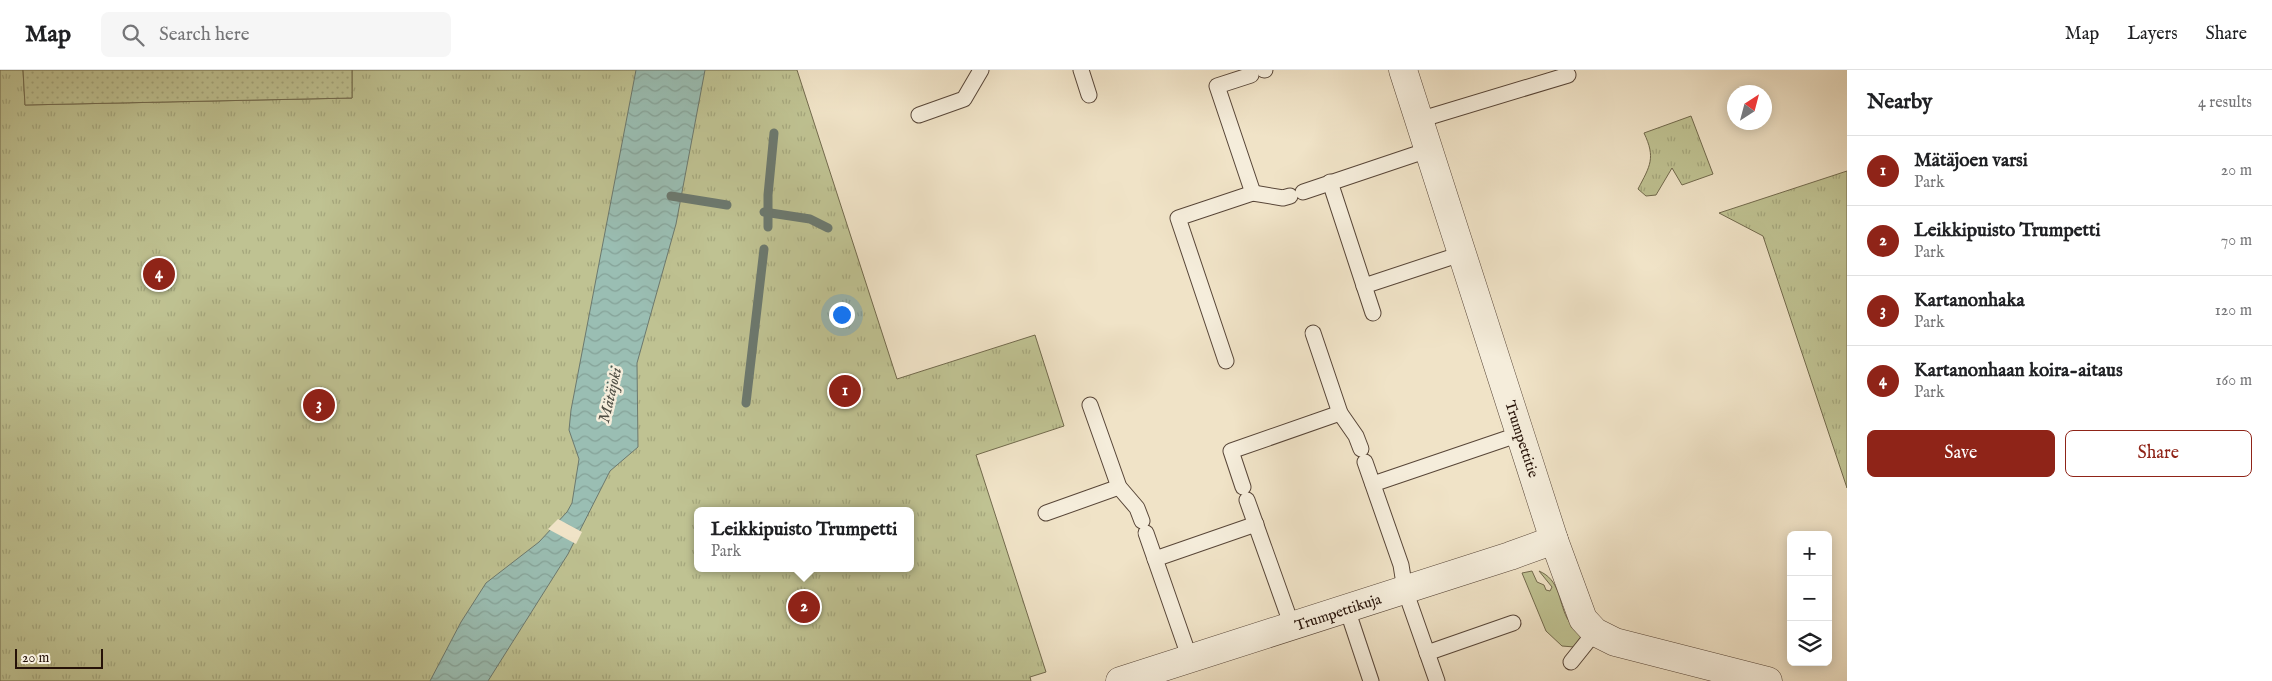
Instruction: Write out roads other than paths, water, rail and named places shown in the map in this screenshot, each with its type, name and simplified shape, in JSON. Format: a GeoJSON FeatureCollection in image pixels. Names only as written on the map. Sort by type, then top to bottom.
{"type":"FeatureCollection","features":[{"type":"Feature","properties":{"kind":"street","name":"Trumpettitie"},"geometry":{"type":"LineString","coordinates":[[1403,70],[1554,540],[1583,619],[1595,632],[1615,642],[1768,681]]}},
{"type":"Feature","properties":{"kind":"street","name":"Trumpettikuja"},"geometry":{"type":"LineString","coordinates":[[1120,681],[1510,556],[1554,540]]}},
{"type":"Feature","properties":{"kind":"lane"},"geometry":{"type":"LineString","coordinates":[[919,115],[964,99],[981,70]]}},
{"type":"Feature","properties":{"kind":"lane"},"geometry":{"type":"LineString","coordinates":[[1081,70],[1089,95]]}},
{"type":"Feature","properties":{"kind":"lane"},"geometry":{"type":"LineString","coordinates":[[1253,193],[1217,86],[1260,72]]}},
{"type":"Feature","properties":{"kind":"lane"},"geometry":{"type":"LineString","coordinates":[[1419,120],[1568,75]]}},
{"type":"Feature","properties":{"kind":"lane"},"geometry":{"type":"LineString","coordinates":[[1226,360],[1178,218],[1253,193],[1283,198],[1428,150]]}},
{"type":"Feature","properties":{"kind":"lane"},"geometry":{"type":"LineString","coordinates":[[1330,182],[1373,313]]}},
{"type":"Feature","properties":{"kind":"lane"},"geometry":{"type":"LineString","coordinates":[[1364,286],[1461,254]]}},
{"type":"Feature","properties":{"kind":"lane"},"geometry":{"type":"LineString","coordinates":[[1313,333],[1340,413],[1356,436],[1363,455],[1401,565],[1405,590],[1437,681]]}},
{"type":"Feature","properties":{"kind":"lane"},"geometry":{"type":"LineString","coordinates":[[1090,405],[1119,488],[1137,508],[1190,659]]}},
{"type":"Feature","properties":{"kind":"lane"},"geometry":{"type":"LineString","coordinates":[[1292,626],[1230,451],[1340,413]]}},
{"type":"Feature","properties":{"kind":"lane"},"geometry":{"type":"LineString","coordinates":[[1373,484],[1520,434]]}},
{"type":"Feature","properties":{"kind":"lane"},"geometry":{"type":"LineString","coordinates":[[1046,513],[1119,488]]}},
{"type":"Feature","properties":{"kind":"lane"},"geometry":{"type":"LineString","coordinates":[[1155,559],[1256,524]]}},
{"type":"Feature","properties":{"kind":"lane"},"geometry":{"type":"LineString","coordinates":[[1346,609],[1371,681]]}},
{"type":"Feature","properties":{"kind":"lane"},"geometry":{"type":"LineString","coordinates":[[1427,653],[1513,623]]}},
{"type":"Feature","properties":{"kind":"lane"},"geometry":{"type":"LineString","coordinates":[[1571,662],[1595,632]]}},
{"type":"Feature","properties":{"kind":"water","name":"Mätäjoki"},"geometry":{"type":"Polygon","coordinates":[[[636,70],[705,70],[676,224],[637,363],[638,447],[610,471],[568,554],[488,681],[430,681],[461,622],[486,583],[539,542],[567,512],[572,503],[579,459],[569,430],[571,410],[636,70]]]}},
{"type":"Feature","properties":{"kind":"waterway"},"geometry":{"type":"LineString","coordinates":[[768,227],[768,195],[774,133]]}},
{"type":"Feature","properties":{"kind":"waterway"},"geometry":{"type":"LineString","coordinates":[[671,196],[727,205]]}},
{"type":"Feature","properties":{"kind":"waterway"},"geometry":{"type":"LineString","coordinates":[[764,212],[810,219],[828,228]]}},
{"type":"Feature","properties":{"kind":"waterway"},"geometry":{"type":"LineString","coordinates":[[746,403],[764,249]]}},
{"type":"Feature","properties":{"kind":"place","name":"Kartanonhaan koira-aitaus"},"geometry":{"type":"Point","coordinates":[159,274]}},
{"type":"Feature","properties":{"kind":"place","name":"Mätäjoen varsi"},"geometry":{"type":"Point","coordinates":[845,391]}},
{"type":"Feature","properties":{"kind":"place","name":"Kartanonhaka"},"geometry":{"type":"Point","coordinates":[319,405]}},
{"type":"Feature","properties":{"kind":"place","name":"Leikkipuisto Trumpetti"},"geometry":{"type":"Point","coordinates":[804,607]}}]}
